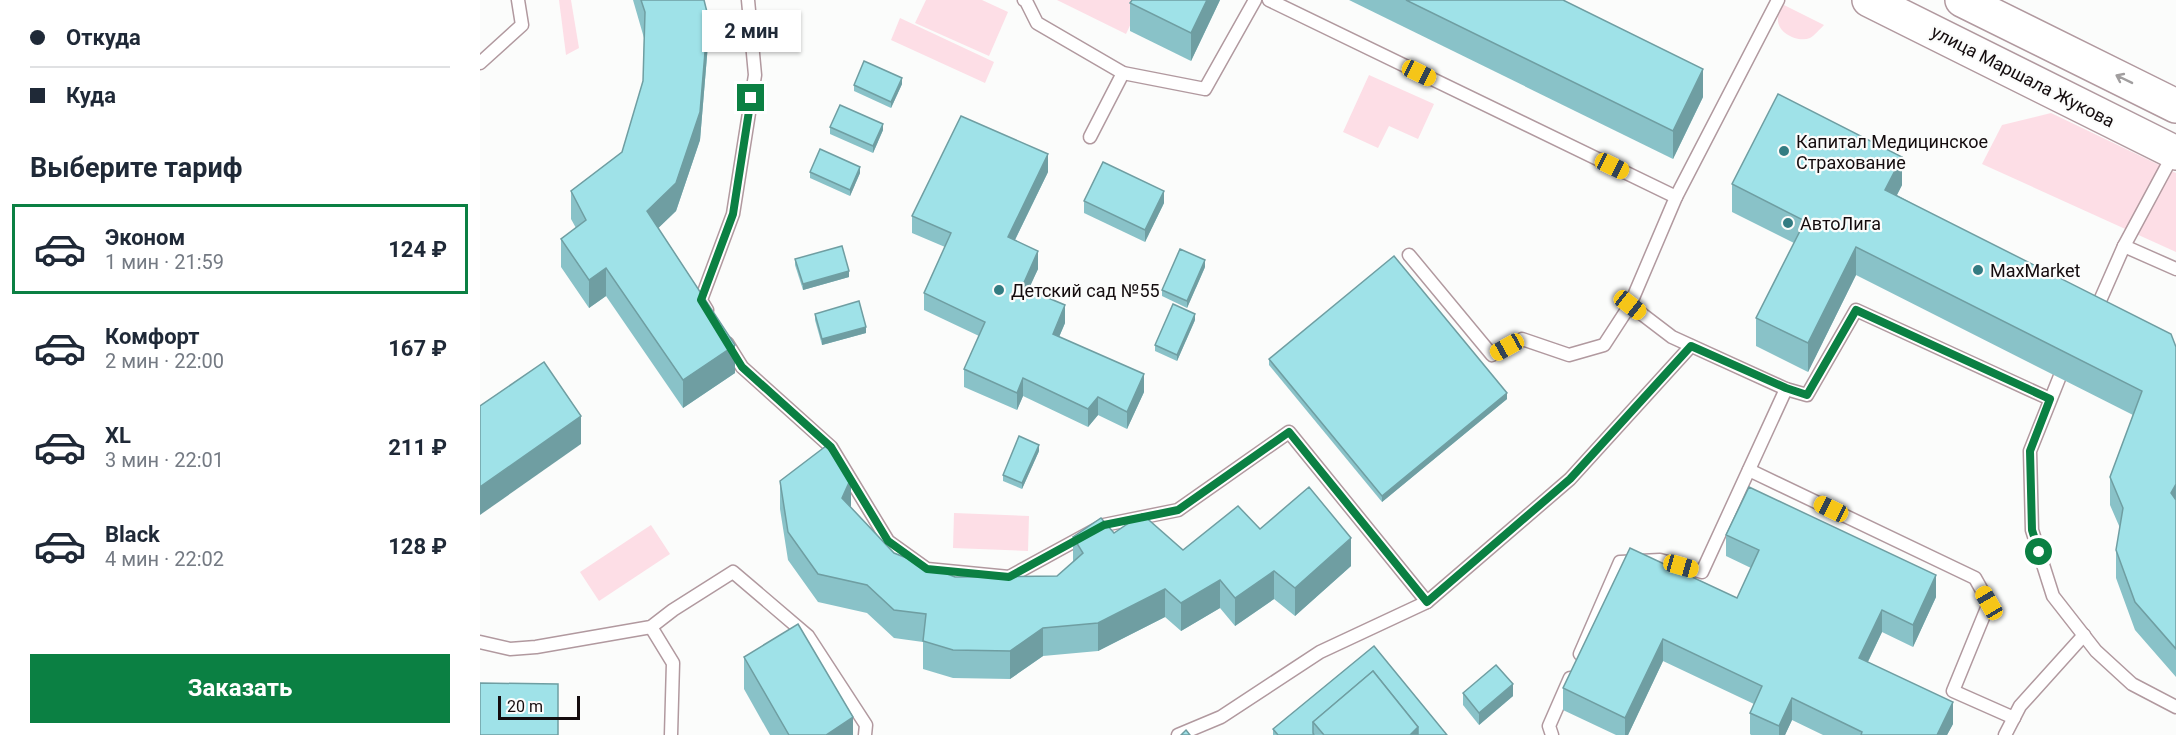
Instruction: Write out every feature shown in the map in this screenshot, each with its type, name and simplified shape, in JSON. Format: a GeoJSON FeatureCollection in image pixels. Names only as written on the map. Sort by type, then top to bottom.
{"type":"FeatureCollection","features":[{"type":"Feature","properties":{"kind":"main road","name":"улица Маршала Жукова"},"geometry":{"type":"LineString","coordinates":[[1869,0],[2175,152]]}},
{"type":"Feature","properties":{"kind":"main road"},"geometry":{"type":"LineString","coordinates":[[1962,0],[2176,106]]}},
{"type":"Feature","properties":{"kind":"lane"},"geometry":{"type":"LineString","coordinates":[[480,63],[522,25],[518,0]]}},
{"type":"Feature","properties":{"kind":"lane"},"geometry":{"type":"LineString","coordinates":[[748,0],[755,75],[733,214],[701,300],[742,367],[831,447],[888,541],[927,569],[1009,577],[1104,525],[1178,510],[1289,432],[1427,602]]}},
{"type":"Feature","properties":{"kind":"lane"},"geometry":{"type":"LineString","coordinates":[[1026,0],[1037,23],[1123,73],[1205,89],[1255,0]]}},
{"type":"Feature","properties":{"kind":"lane"},"geometry":{"type":"LineString","coordinates":[[1269,0],[1676,197]]}},
{"type":"Feature","properties":{"kind":"lane"},"geometry":{"type":"LineString","coordinates":[[1409,255],[1492,356],[1522,339],[1569,355],[1604,345],[1630,305],[1676,197],[1778,0]]}},
{"type":"Feature","properties":{"kind":"lane"},"geometry":{"type":"LineString","coordinates":[[1090,137],[1123,73]]}},
{"type":"Feature","properties":{"kind":"lane"},"geometry":{"type":"LineString","coordinates":[[2090,321],[2103,308],[2124,246],[2175,152]]}},
{"type":"Feature","properties":{"kind":"lane"},"geometry":{"type":"LineString","coordinates":[[2124,246],[2176,269]]}},
{"type":"Feature","properties":{"kind":"lane"},"geometry":{"type":"LineString","coordinates":[[1630,305],[1672,337],[1786,388],[1807,395],[1856,310],[2050,399]]}},
{"type":"Feature","properties":{"kind":"lane"},"geometry":{"type":"LineString","coordinates":[[1178,735],[1221,717],[1320,652],[1427,602],[1570,479],[1691,346]]}},
{"type":"Feature","properties":{"kind":"lane"},"geometry":{"type":"LineString","coordinates":[[2060,376],[2030,451],[2032,530],[2053,596],[2096,651],[2132,684],[2176,707]]}},
{"type":"Feature","properties":{"kind":"lane"},"geometry":{"type":"LineString","coordinates":[[1552,735],[1549,726],[1620,562],[1660,560],[1702,572],[1786,388]]}},
{"type":"Feature","properties":{"kind":"lane"},"geometry":{"type":"LineString","coordinates":[[1749,470],[1975,578],[1989,603],[1953,691],[2014,718]]}},
{"type":"Feature","properties":{"kind":"lane"},"geometry":{"type":"LineString","coordinates":[[480,642],[510,649],[536,647],[651,627],[673,610],[733,572],[808,636],[866,725],[865,735]]}},
{"type":"Feature","properties":{"kind":"lane"},"geometry":{"type":"LineString","coordinates":[[651,627],[673,663],[671,735]]}},
{"type":"Feature","properties":{"kind":"lane"},"geometry":{"type":"LineString","coordinates":[[2005,735],[2020,706],[2084,635]]}},
{"type":"Feature","properties":{"kind":"shaded area"},"geometry":{"type":"Polygon","coordinates":[[[559,0],[571,0],[579,48],[566,55],[559,0]]]}},
{"type":"Feature","properties":{"kind":"shaded area"},"geometry":{"type":"Polygon","coordinates":[[[926,0],[982,0],[1008,12],[989,56],[915,23],[926,0]]]}},
{"type":"Feature","properties":{"kind":"shaded area"},"geometry":{"type":"Polygon","coordinates":[[[1057,0],[1142,0],[1126,34],[1057,0]]]}},
{"type":"Feature","properties":{"kind":"shaded area"},"geometry":{"type":"Polygon","coordinates":[[[1784,5],[1824,25],[1810,38],[1799,39],[1788,35],[1778,23],[1779,14],[1784,5]]]}},
{"type":"Feature","properties":{"kind":"shaded area"},"geometry":{"type":"Polygon","coordinates":[[[900,18],[994,62],[985,83],[891,40],[900,18]]]}},
{"type":"Feature","properties":{"kind":"shaded area"},"geometry":{"type":"Polygon","coordinates":[[[1369,75],[1434,104],[1418,139],[1389,126],[1378,148],[1343,132],[1369,75]]]}},
{"type":"Feature","properties":{"kind":"shaded area"},"geometry":{"type":"Polygon","coordinates":[[[2051,113],[2176,173],[2176,252],[1982,164],[2002,125],[2051,113]]]}},
{"type":"Feature","properties":{"kind":"shaded area"},"geometry":{"type":"Polygon","coordinates":[[[954,513],[1029,516],[1028,551],[953,548],[954,513]]]}},
{"type":"Feature","properties":{"kind":"shaded area"},"geometry":{"type":"Polygon","coordinates":[[[651,525],[670,554],[599,601],[580,572],[651,525]]]}},
{"type":"Feature","properties":{"kind":"building"},"geometry":{"type":"Polygon","coordinates":[[[641,0],[704,0],[708,16],[700,112],[676,183],[647,211],[735,345],[683,380],[606,268],[589,280],[561,239],[586,220],[571,191],[622,152],[643,81],[645,12],[641,0]]]}},
{"type":"Feature","properties":{"kind":"building"},"geometry":{"type":"Polygon","coordinates":[[[1132,0],[1207,0],[1191,33],[1130,3],[1132,0]]]}},
{"type":"Feature","properties":{"kind":"building"},"geometry":{"type":"Polygon","coordinates":[[[1406,0],[1563,0],[1703,69],[1673,131],[1406,0]]]}},
{"type":"Feature","properties":{"kind":"building"},"geometry":{"type":"Polygon","coordinates":[[[864,61],[902,78],[891,102],[854,85],[864,61]]]}},
{"type":"Feature","properties":{"kind":"building"},"geometry":{"type":"Polygon","coordinates":[[[1778,94],[1902,157],[1885,190],[2171,334],[2176,347],[2176,484],[2171,493],[2176,500],[2176,649],[2135,602],[2116,550],[2123,508],[2110,477],[2142,391],[1856,247],[1808,343],[1756,318],[1805,221],[1732,184],[1778,94]]]}},
{"type":"Feature","properties":{"kind":"building"},"geometry":{"type":"Polygon","coordinates":[[[840,105],[883,124],[873,146],[830,127],[840,105]]]}},
{"type":"Feature","properties":{"kind":"building"},"geometry":{"type":"Polygon","coordinates":[[[961,116],[1048,154],[1008,237],[1038,251],[1022,287],[1065,305],[1053,334],[1144,374],[1127,412],[1098,397],[1088,409],[1023,378],[1017,393],[964,369],[985,322],[924,293],[951,233],[912,216],[961,116]]]}},
{"type":"Feature","properties":{"kind":"building"},"geometry":{"type":"Polygon","coordinates":[[[820,149],[860,167],[850,190],[810,172],[820,149]]]}},
{"type":"Feature","properties":{"kind":"building"},"geometry":{"type":"Polygon","coordinates":[[[1103,162],[1164,191],[1145,230],[1084,201],[1103,162]]]}},
{"type":"Feature","properties":{"kind":"building"},"geometry":{"type":"Polygon","coordinates":[[[842,246],[849,271],[803,284],[795,259],[842,246]]]}},
{"type":"Feature","properties":{"kind":"building"},"geometry":{"type":"Polygon","coordinates":[[[1180,249],[1205,260],[1187,301],[1162,290],[1180,249]]]}},
{"type":"Feature","properties":{"kind":"building"},"geometry":{"type":"Polygon","coordinates":[[[1394,256],[1507,393],[1382,496],[1269,359],[1394,256]]]}},
{"type":"Feature","properties":{"kind":"building"},"geometry":{"type":"Polygon","coordinates":[[[859,301],[866,327],[822,339],[815,314],[859,301]]]}},
{"type":"Feature","properties":{"kind":"building"},"geometry":{"type":"Polygon","coordinates":[[[1173,304],[1195,314],[1177,355],[1155,345],[1173,304]]]}},
{"type":"Feature","properties":{"kind":"building"},"geometry":{"type":"Polygon","coordinates":[[[544,362],[581,416],[480,487],[480,406],[544,362]]]}},
{"type":"Feature","properties":{"kind":"building"},"geometry":{"type":"Polygon","coordinates":[[[1019,436],[1039,445],[1022,483],[1003,475],[1019,436]]]}},
{"type":"Feature","properties":{"kind":"building"},"geometry":{"type":"Polygon","coordinates":[[[826,446],[851,478],[842,498],[894,553],[955,577],[1057,576],[1083,553],[1073,537],[1101,518],[1114,533],[1142,514],[1183,550],[1238,506],[1260,529],[1309,487],[1351,538],[1295,588],[1274,571],[1235,598],[1220,580],[1181,603],[1165,589],[1098,623],[1043,628],[1010,651],[953,650],[923,641],[926,614],[894,610],[867,585],[818,574],[788,532],[780,481],[826,446]]]}},
{"type":"Feature","properties":{"kind":"building"},"geometry":{"type":"Polygon","coordinates":[[[1749,487],[1936,575],[1913,625],[1882,610],[1859,658],[1953,702],[1937,735],[1861,735],[1862,732],[1792,698],[1779,726],[1750,713],[1762,686],[1663,639],[1625,718],[1563,688],[1630,548],[1737,598],[1759,550],[1726,535],[1749,487]]]}},
{"type":"Feature","properties":{"kind":"building"},"geometry":{"type":"Polygon","coordinates":[[[798,624],[853,717],[826,735],[789,735],[744,657],[798,624]]]}},
{"type":"Feature","properties":{"kind":"building"},"geometry":{"type":"Polygon","coordinates":[[[1374,646],[1447,735],[1418,735],[1418,727],[1373,671],[1313,722],[1314,735],[1278,735],[1273,729],[1374,646]]]}},
{"type":"Feature","properties":{"kind":"building"},"geometry":{"type":"Polygon","coordinates":[[[1496,665],[1513,684],[1479,713],[1463,693],[1496,665]]]}},
{"type":"Feature","properties":{"kind":"building"},"geometry":{"type":"Polygon","coordinates":[[[1373,671],[1418,727],[1410,735],[1324,735],[1313,722],[1373,671]]]}},
{"type":"Feature","properties":{"kind":"building"},"geometry":{"type":"Polygon","coordinates":[[[480,683],[558,684],[558,735],[480,735],[480,683]]]}},
{"type":"Feature","properties":{"kind":"place","name":"Капитал Медицинское Страхование"},"geometry":{"type":"Point","coordinates":[1784,151]}},
{"type":"Feature","properties":{"kind":"place","name":"АвтоЛига"},"geometry":{"type":"Point","coordinates":[1788,223]}},
{"type":"Feature","properties":{"kind":"place","name":"MaxMarket"},"geometry":{"type":"Point","coordinates":[1978,270]}},
{"type":"Feature","properties":{"kind":"place","name":"Детский сад №55"},"geometry":{"type":"Point","coordinates":[999,290]}},
{"type":"Feature","properties":{"kind":"route"},"geometry":{"type":"LineString","coordinates":[[751,98],[733,214],[701,300],[742,367],[831,447],[888,541],[927,569],[1009,577],[1104,525],[1178,510],[1289,432],[1427,602],[1570,479],[1691,346],[1807,395],[1856,310],[2050,399],[2030,451],[2032,530],[2039,552]]}}]}
